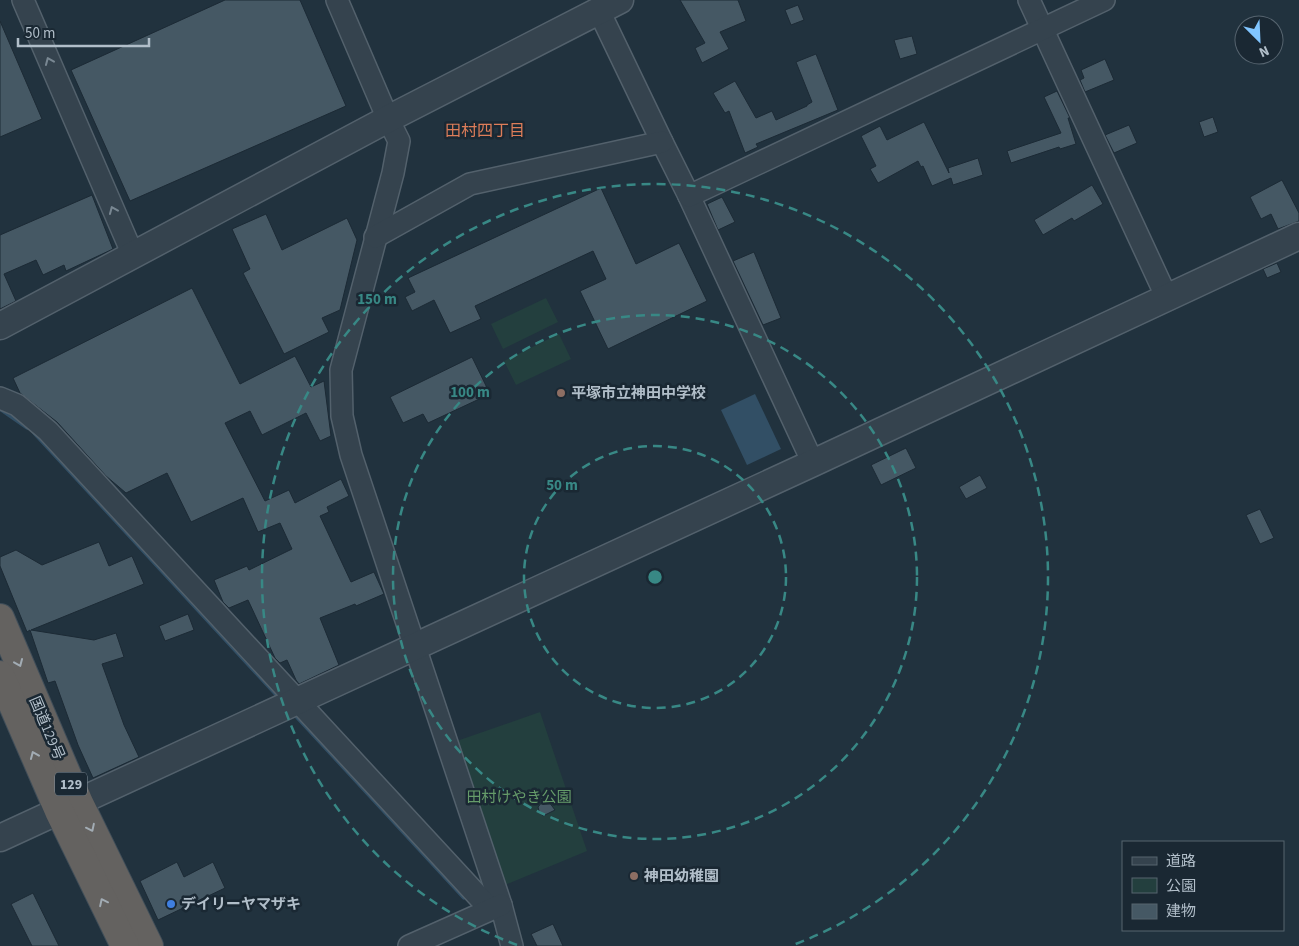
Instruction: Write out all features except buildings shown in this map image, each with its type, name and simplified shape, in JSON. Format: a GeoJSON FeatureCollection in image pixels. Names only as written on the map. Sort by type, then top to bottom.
{"type":"FeatureCollection","features":[{"type":"Feature","properties":{"kind":"highway","name":"国道129号"},"geometry":{"type":"LineString","coordinates":[[0,618],[69,807],[125,946]]}},
{"type":"Feature","properties":{"kind":"highway","name":"国道129号"},"geometry":{"type":"LineString","coordinates":[[0,675],[69,807],[148,946]]}},
{"type":"Feature","properties":{"kind":"street"},"geometry":{"type":"LineString","coordinates":[[23,0],[133,255]]}},
{"type":"Feature","properties":{"kind":"street"},"geometry":{"type":"LineString","coordinates":[[337,0],[399,141],[341,370],[342,416],[351,455],[415,646],[495,907],[512,946]]}},
{"type":"Feature","properties":{"kind":"street"},"geometry":{"type":"LineString","coordinates":[[1029,0],[1167,298]]}},
{"type":"Feature","properties":{"kind":"street"},"geometry":{"type":"LineString","coordinates":[[689,196],[1104,0]]}},
{"type":"Feature","properties":{"kind":"street"},"geometry":{"type":"LineString","coordinates":[[0,326],[388,119],[609,5],[662,142],[813,463]]}},
{"type":"Feature","properties":{"kind":"street"},"geometry":{"type":"LineString","coordinates":[[375,237],[470,184],[662,142]]}},
{"type":"Feature","properties":{"kind":"street"},"geometry":{"type":"LineString","coordinates":[[0,838],[813,463],[1299,236]]}},
{"type":"Feature","properties":{"kind":"street"},"geometry":{"type":"LineString","coordinates":[[0,398],[17,405],[48,431],[297,701],[495,907]]}},
{"type":"Feature","properties":{"kind":"street"},"geometry":{"type":"LineString","coordinates":[[409,946],[495,907]]}},
{"type":"Feature","properties":{"kind":"green space"},"geometry":{"type":"Polygon","coordinates":[[[546,298],[558,322],[503,349],[491,324],[546,298]]]}},
{"type":"Feature","properties":{"kind":"green space"},"geometry":{"type":"Polygon","coordinates":[[[559,334],[571,359],[516,385],[504,361],[559,334]]]}},
{"type":"Feature","properties":{"kind":"green space","name":"田村けやき公園"},"geometry":{"type":"Polygon","coordinates":[[[540,712],[587,851],[500,887],[451,743],[540,712]]]}},
{"type":"Feature","properties":{"kind":"water"},"geometry":{"type":"Polygon","coordinates":[[[755,394],[781,449],[747,465],[721,410],[755,394]]]}},
{"type":"Feature","properties":{"kind":"waterway"},"geometry":{"type":"LineString","coordinates":[[1,409],[27,427]]}},
{"type":"Feature","properties":{"kind":"waterway"},"geometry":{"type":"LineString","coordinates":[[35,433],[281,699]]}},
{"type":"Feature","properties":{"kind":"waterway"},"geometry":{"type":"LineString","coordinates":[[293,712],[464,897]]}},
{"type":"Feature","properties":{"kind":"place","name":"平塚市立神田中学校"},"geometry":{"type":"Point","coordinates":[561,393]}},
{"type":"Feature","properties":{"kind":"place","name":"神田幼稚園"},"geometry":{"type":"Point","coordinates":[634,876]}},
{"type":"Feature","properties":{"kind":"place","name":"デイリーヤマザキ"},"geometry":{"type":"Point","coordinates":[171,904]}},
{"type":"Feature","properties":{"kind":"district","name":"田村四丁目"},"geometry":{"type":"Point","coordinates":[485,130]}}]}
